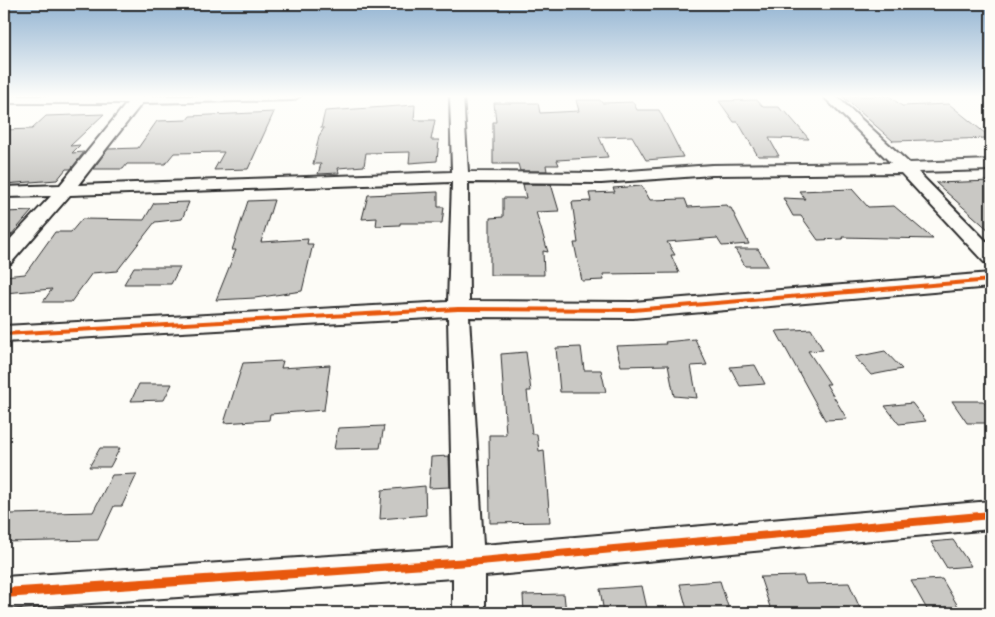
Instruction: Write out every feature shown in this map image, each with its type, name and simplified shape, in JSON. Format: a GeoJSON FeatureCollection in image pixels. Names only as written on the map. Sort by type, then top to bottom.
{"type":"FeatureCollection","features":[{"type":"Feature","properties":{"kind":"street"},"geometry":{"type":"LineString","coordinates":[[4,258],[64,190],[117,125]]}},
{"type":"Feature","properties":{"kind":"street"},"geometry":{"type":"LineString","coordinates":[[457,125],[460,177],[458,309],[469,562],[469,613]]}},
{"type":"Feature","properties":{"kind":"street"},"geometry":{"type":"LineString","coordinates":[[859,125],[905,168],[991,257]]}},
{"type":"Feature","properties":{"kind":"street"},"geometry":{"type":"LineString","coordinates":[[4,192],[460,177],[601,178],[712,170],[991,165]]}},
{"type":"Feature","properties":{"kind":"street"},"geometry":{"type":"LineString","coordinates":[[4,334],[458,309],[633,310],[991,280]]}},
{"type":"Feature","properties":{"kind":"street"},"geometry":{"type":"LineString","coordinates":[[4,593],[469,562],[991,515]]}},
{"type":"Feature","properties":{"kind":"building"},"geometry":{"type":"Polygon","coordinates":[[[37,125],[93,125],[70,146],[80,145],[72,153],[84,152],[71,169],[66,169],[57,180],[4,184],[4,130],[32,129],[37,125]]]}},
{"type":"Feature","properties":{"kind":"building"},"geometry":{"type":"Polygon","coordinates":[[[154,125],[268,125],[248,169],[214,170],[224,152],[174,153],[165,164],[127,164],[123,169],[93,169],[108,149],[138,148],[154,125]]]}},
{"type":"Feature","properties":{"kind":"building"},"geometry":{"type":"Polygon","coordinates":[[[322,125],[434,125],[431,140],[439,140],[437,161],[409,163],[410,152],[366,153],[364,166],[338,168],[339,173],[318,174],[321,164],[313,164],[319,136],[324,128],[321,128],[322,125]]]}},
{"type":"Feature","properties":{"kind":"building"},"geometry":{"type":"Polygon","coordinates":[[[493,125],[667,125],[683,157],[646,160],[632,136],[599,137],[608,157],[557,160],[559,165],[546,165],[547,171],[520,171],[518,164],[493,164],[493,125]]]}},
{"type":"Feature","properties":{"kind":"building"},"geometry":{"type":"Polygon","coordinates":[[[740,125],[797,125],[809,139],[769,138],[779,156],[758,156],[740,125]]]}},
{"type":"Feature","properties":{"kind":"building"},"geometry":{"type":"Polygon","coordinates":[[[875,125],[975,125],[991,138],[893,141],[875,125]]]}},
{"type":"Feature","properties":{"kind":"building"},"geometry":{"type":"Polygon","coordinates":[[[991,181],[991,232],[936,183],[991,181]]]}},
{"type":"Feature","properties":{"kind":"building"},"geometry":{"type":"Polygon","coordinates":[[[523,184],[551,184],[559,211],[536,212],[548,252],[543,251],[544,275],[490,275],[490,218],[503,217],[503,198],[526,198],[523,184]]]}},
{"type":"Feature","properties":{"kind":"building"},"geometry":{"type":"Polygon","coordinates":[[[642,186],[650,200],[685,199],[688,207],[727,205],[731,208],[749,244],[722,246],[717,238],[667,242],[675,255],[671,255],[679,273],[603,274],[604,280],[582,281],[574,243],[578,243],[572,202],[591,201],[589,193],[615,192],[613,188],[642,186]]]}},
{"type":"Feature","properties":{"kind":"building"},"geometry":{"type":"Polygon","coordinates":[[[852,189],[868,207],[894,206],[933,239],[842,237],[843,239],[818,240],[801,216],[793,216],[783,198],[805,199],[799,191],[852,189]]]}},
{"type":"Feature","properties":{"kind":"building"},"geometry":{"type":"Polygon","coordinates":[[[438,192],[438,207],[444,207],[442,223],[400,223],[400,225],[376,226],[377,218],[362,219],[368,195],[438,192]]]}},
{"type":"Feature","properties":{"kind":"building"},"geometry":{"type":"Polygon","coordinates":[[[274,200],[261,242],[308,239],[307,244],[313,244],[302,291],[255,298],[216,300],[236,250],[232,250],[248,201],[274,200]]]}},
{"type":"Feature","properties":{"kind":"building"},"geometry":{"type":"Polygon","coordinates":[[[189,202],[182,219],[155,222],[117,271],[92,273],[71,302],[43,302],[52,289],[4,293],[4,276],[25,274],[55,232],[71,232],[82,219],[144,220],[154,203],[189,202]]]}},
{"type":"Feature","properties":{"kind":"building"},"geometry":{"type":"Polygon","coordinates":[[[32,211],[4,243],[4,212],[32,211]]]}},
{"type":"Feature","properties":{"kind":"building"},"geometry":{"type":"Polygon","coordinates":[[[735,249],[758,249],[768,266],[745,266],[735,249]]]}},
{"type":"Feature","properties":{"kind":"building"},"geometry":{"type":"Polygon","coordinates":[[[134,267],[180,267],[171,284],[124,284],[134,267]]]}},
{"type":"Feature","properties":{"kind":"building"},"geometry":{"type":"Polygon","coordinates":[[[811,329],[823,350],[808,351],[830,384],[826,384],[847,419],[825,420],[776,331],[811,329]]]}},
{"type":"Feature","properties":{"kind":"building"},"geometry":{"type":"Polygon","coordinates":[[[695,339],[707,365],[691,366],[697,398],[674,396],[668,365],[621,366],[616,346],[666,344],[665,342],[695,339]]]}},
{"type":"Feature","properties":{"kind":"building"},"geometry":{"type":"Polygon","coordinates":[[[581,347],[584,370],[601,370],[606,392],[560,392],[556,348],[581,347]]]}},
{"type":"Feature","properties":{"kind":"building"},"geometry":{"type":"Polygon","coordinates":[[[885,351],[902,369],[871,375],[855,357],[885,351]]]}},
{"type":"Feature","properties":{"kind":"building"},"geometry":{"type":"Polygon","coordinates":[[[526,352],[531,391],[527,391],[532,434],[537,434],[539,451],[544,450],[550,522],[490,523],[489,435],[506,435],[501,354],[526,352]]]}},
{"type":"Feature","properties":{"kind":"building"},"geometry":{"type":"Polygon","coordinates":[[[283,361],[281,368],[330,365],[324,410],[270,414],[269,420],[224,423],[243,363],[283,361]]]}},
{"type":"Feature","properties":{"kind":"building"},"geometry":{"type":"Polygon","coordinates":[[[755,365],[765,384],[740,386],[730,367],[755,365]]]}},
{"type":"Feature","properties":{"kind":"building"},"geometry":{"type":"Polygon","coordinates":[[[139,384],[172,384],[164,400],[131,401],[139,384]]]}},
{"type":"Feature","properties":{"kind":"building"},"geometry":{"type":"Polygon","coordinates":[[[952,401],[983,401],[991,412],[991,423],[967,423],[952,401]]]}},
{"type":"Feature","properties":{"kind":"building"},"geometry":{"type":"Polygon","coordinates":[[[912,403],[926,421],[899,424],[885,406],[912,403]]]}},
{"type":"Feature","properties":{"kind":"building"},"geometry":{"type":"Polygon","coordinates":[[[384,426],[380,448],[334,449],[338,428],[384,426]]]}},
{"type":"Feature","properties":{"kind":"building"},"geometry":{"type":"Polygon","coordinates":[[[100,448],[120,448],[110,467],[89,467],[100,448]]]}},
{"type":"Feature","properties":{"kind":"building"},"geometry":{"type":"Polygon","coordinates":[[[449,456],[450,487],[429,488],[431,457],[449,456]]]}},
{"type":"Feature","properties":{"kind":"building"},"geometry":{"type":"Polygon","coordinates":[[[137,474],[122,506],[114,506],[98,540],[4,542],[4,526],[11,514],[93,512],[112,475],[137,474]]]}},
{"type":"Feature","properties":{"kind":"building"},"geometry":{"type":"Polygon","coordinates":[[[425,486],[426,515],[380,519],[382,490],[425,486]]]}},
{"type":"Feature","properties":{"kind":"building"},"geometry":{"type":"Polygon","coordinates":[[[953,540],[971,566],[947,568],[931,542],[953,540]]]}},
{"type":"Feature","properties":{"kind":"building"},"geometry":{"type":"Polygon","coordinates":[[[803,576],[806,584],[849,583],[862,613],[837,613],[836,611],[772,613],[760,577],[803,576]]]}},
{"type":"Feature","properties":{"kind":"building"},"geometry":{"type":"Polygon","coordinates":[[[942,579],[962,613],[929,613],[911,581],[942,579]]]}},
{"type":"Feature","properties":{"kind":"building"},"geometry":{"type":"Polygon","coordinates":[[[720,581],[730,613],[688,613],[680,584],[720,581]]]}},
{"type":"Feature","properties":{"kind":"building"},"geometry":{"type":"Polygon","coordinates":[[[642,586],[648,613],[604,613],[600,589],[642,586]]]}},
{"type":"Feature","properties":{"kind":"building"},"geometry":{"type":"Polygon","coordinates":[[[564,594],[566,613],[524,613],[523,595],[564,594]]]}},
{"type":"Feature","properties":{"kind":"cycle path"},"geometry":{"type":"LineString","coordinates":[[4,334],[458,309],[633,310],[991,280]]}},
{"type":"Feature","properties":{"kind":"cycle path"},"geometry":{"type":"LineString","coordinates":[[4,593],[469,562],[991,515]]}}]}
